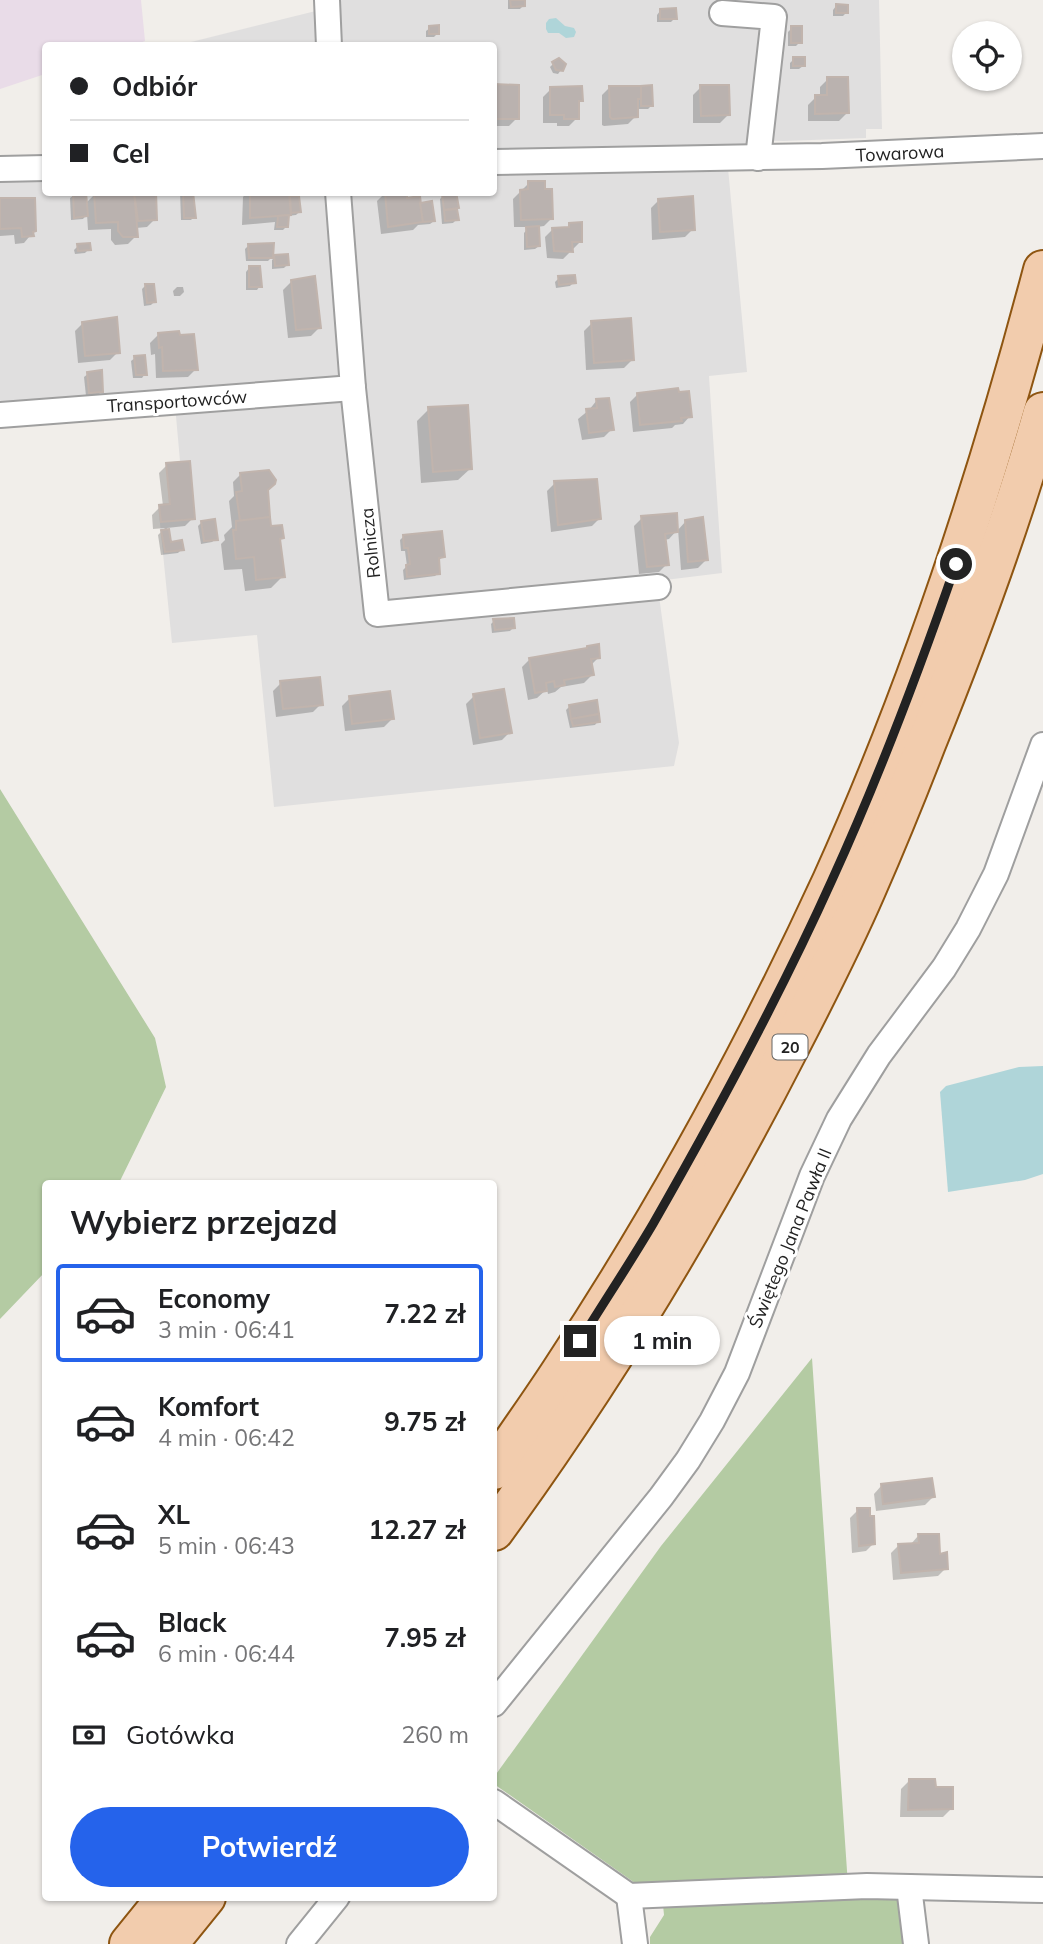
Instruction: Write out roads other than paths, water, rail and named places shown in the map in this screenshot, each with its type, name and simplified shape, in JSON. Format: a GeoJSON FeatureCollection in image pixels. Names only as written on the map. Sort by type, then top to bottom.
{"type":"FeatureCollection","features":[{"type":"Feature","properties":{"kind":"main road","name":"20"},"geometry":{"type":"LineString","coordinates":[[497,1466],[566,1364],[652,1226],[723,1098],[832,880],[920,666],[974,512],[1043,270]]}},
{"type":"Feature","properties":{"kind":"main road","name":"20"},"geometry":{"type":"LineString","coordinates":[[497,1527],[596,1382],[682,1244],[755,1115],[811,1004],[865,892],[953,678],[1009,523],[1043,412]]}},
{"type":"Feature","properties":{"kind":"main road"},"geometry":{"type":"LineString","coordinates":[[129,1944],[164,1901]]}},
{"type":"Feature","properties":{"kind":"main road"},"geometry":{"type":"LineString","coordinates":[[168,1944],[203,1901]]}},
{"type":"Feature","properties":{"kind":"street"},"geometry":{"type":"LineString","coordinates":[[327,0],[329,42]]}},
{"type":"Feature","properties":{"kind":"street"},"geometry":{"type":"LineString","coordinates":[[723,13],[774,17],[758,158]]}},
{"type":"Feature","properties":{"kind":"street","name":"Towarowa"},"geometry":{"type":"LineString","coordinates":[[497,162],[758,158],[1032,146]]}},
{"type":"Feature","properties":{"kind":"street"},"geometry":{"type":"LineString","coordinates":[[0,169],[42,168]]}},
{"type":"Feature","properties":{"kind":"street","name":"Rolnicza"},"geometry":{"type":"LineString","coordinates":[[338,196],[377,614],[658,587]]}},
{"type":"Feature","properties":{"kind":"street","name":"Transportowców"},"geometry":{"type":"LineString","coordinates":[[0,415],[354,388]]}},
{"type":"Feature","properties":{"kind":"street","name":"Świętego Jana Pawła II"},"geometry":{"type":"LineString","coordinates":[[497,1700],[661,1497],[712,1421],[737,1373],[812,1176],[833,1132],[872,1066],[944,968],[968,929],[996,874],[1043,745]]}},
{"type":"Feature","properties":{"kind":"street"},"geometry":{"type":"LineString","coordinates":[[497,1804],[629,1896],[867,1886],[1043,1890]]}},
{"type":"Feature","properties":{"kind":"street"},"geometry":{"type":"LineString","coordinates":[[909,1887],[916,1944]]}},
{"type":"Feature","properties":{"kind":"street"},"geometry":{"type":"LineString","coordinates":[[629,1896],[635,1944]]}},
{"type":"Feature","properties":{"kind":"street"},"geometry":{"type":"LineString","coordinates":[[299,1944],[334,1901]]}},
{"type":"Feature","properties":{"kind":"water"},"geometry":{"type":"Polygon","coordinates":[[[556,18],[565,26],[574,28],[574,37],[566,38],[559,33],[548,33],[546,23],[549,19],[556,18]]]}},
{"type":"Feature","properties":{"kind":"water"},"geometry":{"type":"Polygon","coordinates":[[[1043,1066],[1043,1174],[1025,1180],[948,1192],[940,1092],[946,1086],[1019,1067],[1043,1066]]]}}]}
